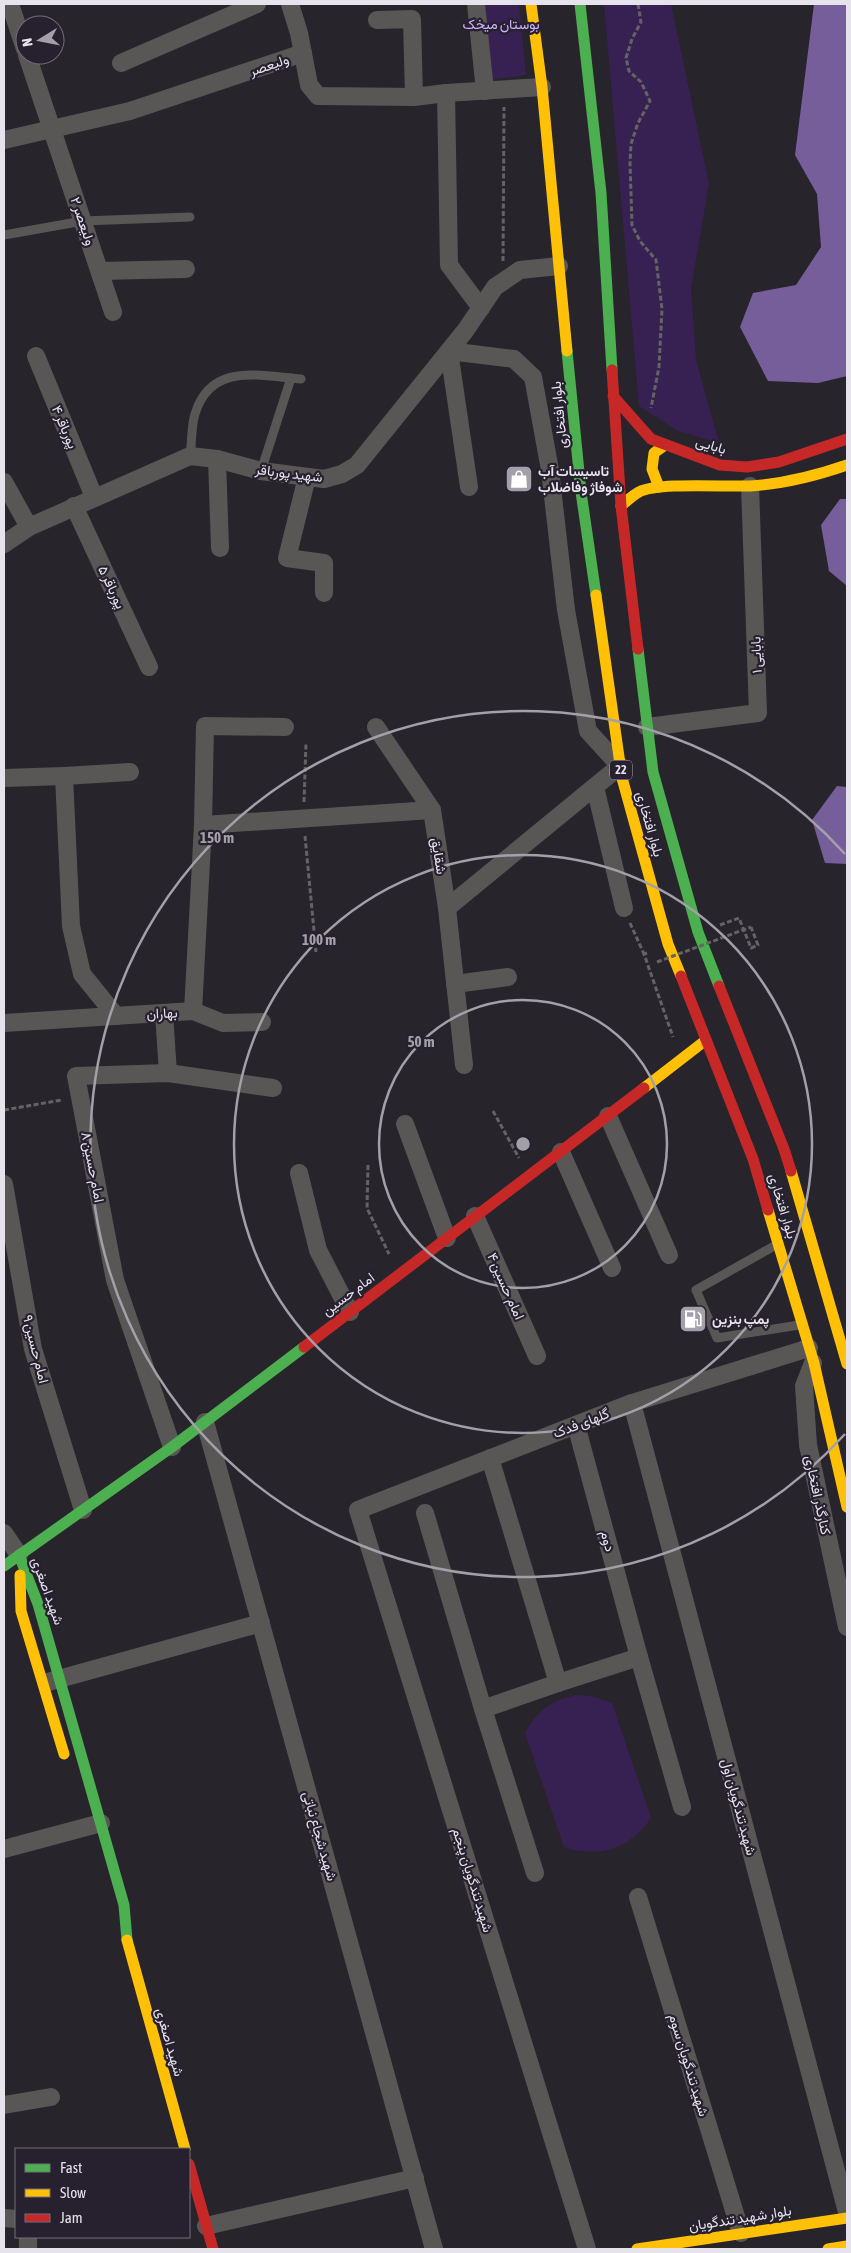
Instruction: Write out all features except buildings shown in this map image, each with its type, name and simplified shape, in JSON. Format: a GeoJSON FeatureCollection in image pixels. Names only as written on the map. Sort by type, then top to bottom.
{"type":"FeatureCollection","features":[{"type":"Feature","properties":{"kind":"main road","name":"بلوار افتخاری"},"geometry":{"type":"LineString","coordinates":[[531,4],[542,87],[581,492],[620,766],[668,944],[753,1159],[811,1355],[847,1507]]}},
{"type":"Feature","properties":{"kind":"main road","name":"بلوار افتخاری"},"geometry":{"type":"LineString","coordinates":[[580,4],[601,193],[621,506],[653,772],[698,932],[784,1149],[847,1364]]}},
{"type":"Feature","properties":{"kind":"main road","name":"بابایی"},"geometry":{"type":"LineString","coordinates":[[613,396],[651,439],[720,465],[747,467],[779,462],[847,439]]}},
{"type":"Feature","properties":{"kind":"main road"},"geometry":{"type":"LineString","coordinates":[[659,487],[652,469],[654,453],[665,445]]}},
{"type":"Feature","properties":{"kind":"main road"},"geometry":{"type":"LineString","coordinates":[[621,506],[640,491],[659,487],[750,486],[782,483],[847,465]]}},
{"type":"Feature","properties":{"kind":"main road","name":"امام حسین"},"geometry":{"type":"LineString","coordinates":[[4,1566],[172,1447],[706,1040]]}},
{"type":"Feature","properties":{"kind":"main road","name":"شهید اصغری"},"geometry":{"type":"LineString","coordinates":[[19,1555],[38,1604],[61,1679],[90,1826],[124,1905],[127,1943],[185,2148]]}},
{"type":"Feature","properties":{"kind":"main road","name":"شهید اصغری"},"geometry":{"type":"LineString","coordinates":[[19,1555],[21,1611],[67,1764]]}},
{"type":"Feature","properties":{"kind":"main road","name":"شهید اصغری"},"geometry":{"type":"LineString","coordinates":[[112,1914],[127,1943]]}},
{"type":"Feature","properties":{"kind":"main road"},"geometry":{"type":"LineString","coordinates":[[190,2168],[213,2249]]}},
{"type":"Feature","properties":{"kind":"main road","name":"بلوار شهید تندگویان"},"geometry":{"type":"LineString","coordinates":[[637,2249],[847,2218]]}},
{"type":"Feature","properties":{"kind":"main road"},"geometry":{"type":"LineString","coordinates":[[828,2249],[847,2246]]}},
{"type":"Feature","properties":{"kind":"street"},"geometry":{"type":"LineString","coordinates":[[10,4],[15,19]]}},
{"type":"Feature","properties":{"kind":"street"},"geometry":{"type":"LineString","coordinates":[[121,63],[257,4]]}},
{"type":"Feature","properties":{"kind":"street"},"geometry":{"type":"LineString","coordinates":[[290,4],[303,53]]}},
{"type":"Feature","properties":{"kind":"street"},"geometry":{"type":"LineString","coordinates":[[476,4],[485,91]]}},
{"type":"Feature","properties":{"kind":"street"},"geometry":{"type":"LineString","coordinates":[[378,20],[412,19],[414,97]]}},
{"type":"Feature","properties":{"kind":"street","name":"ولیعصر"},"geometry":{"type":"LineString","coordinates":[[4,140],[130,111],[303,53],[309,86],[318,96],[414,97],[542,87]]}},
{"type":"Feature","properties":{"kind":"street","name":"ولیعصر ۲"},"geometry":{"type":"LineString","coordinates":[[30,65],[113,312]]}},
{"type":"Feature","properties":{"kind":"street"},"geometry":{"type":"LineString","coordinates":[[446,93],[449,265],[481,308]]}},
{"type":"Feature","properties":{"kind":"street","name":"شهید پورباقر"},"geometry":{"type":"LineString","coordinates":[[4,544],[29,526],[190,456],[217,459],[261,471],[307,477],[324,479],[342,474],[357,464],[449,351],[495,287],[520,270],[559,266]]}},
{"type":"Feature","properties":{"kind":"street"},"geometry":{"type":"LineString","coordinates":[[100,271],[186,269]]}},
{"type":"Feature","properties":{"kind":"street"},"geometry":{"type":"LineString","coordinates":[[448,908],[620,766],[588,731],[566,610],[550,470],[533,377],[514,359],[449,351],[470,487]]}},
{"type":"Feature","properties":{"kind":"street","name":"پورباقر ۴"},"geometry":{"type":"LineString","coordinates":[[36,356],[94,497]]}},
{"type":"Feature","properties":{"kind":"street"},"geometry":{"type":"LineString","coordinates":[[217,459],[220,548]]}},
{"type":"Feature","properties":{"kind":"street"},"geometry":{"type":"LineString","coordinates":[[307,477],[287,558],[324,563],[324,593]]}},
{"type":"Feature","properties":{"kind":"street"},"geometry":{"type":"LineString","coordinates":[[4,482],[29,526]]}},
{"type":"Feature","properties":{"kind":"street","name":"بابایی ۱"},"geometry":{"type":"LineString","coordinates":[[647,727],[758,713],[750,486]]}},
{"type":"Feature","properties":{"kind":"street","name":"پورباقر ۵"},"geometry":{"type":"LineString","coordinates":[[74,506],[149,667]]}},
{"type":"Feature","properties":{"kind":"street","name":"بهاران"},"geometry":{"type":"LineString","coordinates":[[4,1023],[194,1012],[203,825],[205,726],[285,727]]}},
{"type":"Feature","properties":{"kind":"street"},"geometry":{"type":"LineString","coordinates":[[376,727],[432,810]]}},
{"type":"Feature","properties":{"kind":"street"},"geometry":{"type":"LineString","coordinates":[[4,778],[130,772]]}},
{"type":"Feature","properties":{"kind":"street"},"geometry":{"type":"LineString","coordinates":[[64,776],[71,926],[82,974],[116,1016]]}},
{"type":"Feature","properties":{"kind":"street"},"geometry":{"type":"LineString","coordinates":[[595,787],[624,908]]}},
{"type":"Feature","properties":{"kind":"street"},"geometry":{"type":"LineString","coordinates":[[203,825],[432,810]]}},
{"type":"Feature","properties":{"kind":"street","name":"شقایق"},"geometry":{"type":"LineString","coordinates":[[432,810],[448,908],[464,1066]]}},
{"type":"Feature","properties":{"kind":"street"},"geometry":{"type":"LineString","coordinates":[[455,984],[508,977]]}},
{"type":"Feature","properties":{"kind":"street"},"geometry":{"type":"LineString","coordinates":[[194,1012],[223,1023],[262,1022]]}},
{"type":"Feature","properties":{"kind":"street"},"geometry":{"type":"LineString","coordinates":[[164,1013],[168,1073]]}},
{"type":"Feature","properties":{"kind":"street","name":"امام حسین ۸"},"geometry":{"type":"LineString","coordinates":[[172,1447],[115,1280],[76,1076],[168,1073],[273,1088]]}},
{"type":"Feature","properties":{"kind":"street"},"geometry":{"type":"LineString","coordinates":[[608,1116],[669,1255]]}},
{"type":"Feature","properties":{"kind":"street"},"geometry":{"type":"LineString","coordinates":[[405,1124],[447,1238]]}},
{"type":"Feature","properties":{"kind":"street"},"geometry":{"type":"LineString","coordinates":[[561,1152],[612,1268]]}},
{"type":"Feature","properties":{"kind":"street"},"geometry":{"type":"LineString","coordinates":[[299,1173],[318,1250],[350,1312]]}},
{"type":"Feature","properties":{"kind":"street","name":"امام حسین ۹"},"geometry":{"type":"LineString","coordinates":[[4,1184],[33,1349],[83,1510]]}},
{"type":"Feature","properties":{"kind":"street","name":"امام حسین ۴"},"geometry":{"type":"LineString","coordinates":[[475,1216],[537,1356]]}},
{"type":"Feature","properties":{"kind":"street","name":"گلهای فدک"},"geometry":{"type":"LineString","coordinates":[[358,1510],[632,1403],[811,1355]]}},
{"type":"Feature","properties":{"kind":"street","name":"کنارگذر افتخاری"},"geometry":{"type":"LineString","coordinates":[[811,1355],[804,1386],[808,1445],[847,1627]]}},
{"type":"Feature","properties":{"kind":"street","name":"شهید تندگویان اول"},"geometry":{"type":"LineString","coordinates":[[632,1403],[847,2212]]}},
{"type":"Feature","properties":{"kind":"street","name":"شهید شجاع نباتی"},"geometry":{"type":"LineString","coordinates":[[205,1422],[434,2249]]}},
{"type":"Feature","properties":{"kind":"street","name":"دوم"},"geometry":{"type":"LineString","coordinates":[[576,1425],[682,1807]]}},
{"type":"Feature","properties":{"kind":"street"},"geometry":{"type":"LineString","coordinates":[[490,1458],[558,1684]]}},
{"type":"Feature","properties":{"kind":"street","name":"شهید تندگویان پنجم"},"geometry":{"type":"LineString","coordinates":[[358,1510],[587,2249]]}},
{"type":"Feature","properties":{"kind":"street"},"geometry":{"type":"LineString","coordinates":[[425,1513],[483,1709],[535,1873]]}},
{"type":"Feature","properties":{"kind":"street"},"geometry":{"type":"LineString","coordinates":[[4,1533],[19,1555]]}},
{"type":"Feature","properties":{"kind":"street"},"geometry":{"type":"LineString","coordinates":[[43,1683],[261,1623]]}},
{"type":"Feature","properties":{"kind":"street"},"geometry":{"type":"LineString","coordinates":[[483,1709],[639,1657]]}},
{"type":"Feature","properties":{"kind":"street"},"geometry":{"type":"LineString","coordinates":[[4,1849],[90,1826]]}},
{"type":"Feature","properties":{"kind":"street","name":"شهید تندگویان سوم"},"geometry":{"type":"LineString","coordinates":[[638,1897],[740,2233]]}},
{"type":"Feature","properties":{"kind":"street"},"geometry":{"type":"LineString","coordinates":[[4,2105],[51,2097]]}},
{"type":"Feature","properties":{"kind":"street"},"geometry":{"type":"LineString","coordinates":[[206,2226],[415,2178]]}},
{"type":"Feature","properties":{"kind":"lane"},"geometry":{"type":"LineString","coordinates":[[4,236],[83,221],[190,217]]}},
{"type":"Feature","properties":{"kind":"lane"},"geometry":{"type":"LineString","coordinates":[[190,456],[195,414],[210,387],[226,378],[250,375],[301,379]]}},
{"type":"Feature","properties":{"kind":"lane"},"geometry":{"type":"LineString","coordinates":[[261,471],[291,378]]}},
{"type":"Feature","properties":{"kind":"lane"},"geometry":{"type":"LineString","coordinates":[[778,1243],[696,1290],[717,1338],[802,1324]]}},
{"type":"Feature","properties":{"kind":"path"},"geometry":{"type":"LineString","coordinates":[[638,4],[641,22],[632,39],[626,58],[629,71],[641,82],[650,101],[638,123],[631,144],[632,225],[640,241],[656,260],[662,309],[659,367],[647,434]]}},
{"type":"Feature","properties":{"kind":"path"},"geometry":{"type":"LineString","coordinates":[[503,282],[504,89]]}},
{"type":"Feature","properties":{"kind":"path"},"geometry":{"type":"LineString","coordinates":[[306,742],[303,819],[316,952]]}},
{"type":"Feature","properties":{"kind":"path"},"geometry":{"type":"LineString","coordinates":[[624,908],[644,954],[681,1059]]}},
{"type":"Feature","properties":{"kind":"path"},"geometry":{"type":"LineString","coordinates":[[657,962],[751,927],[758,946],[751,948],[739,918]]}},
{"type":"Feature","properties":{"kind":"path"},"geometry":{"type":"LineString","coordinates":[[644,954],[651,951]]}},
{"type":"Feature","properties":{"kind":"path"},"geometry":{"type":"LineString","coordinates":[[4,1110],[80,1096]]}},
{"type":"Feature","properties":{"kind":"path"},"geometry":{"type":"LineString","coordinates":[[493,1111],[529,1176]]}},
{"type":"Feature","properties":{"kind":"path"},"geometry":{"type":"LineString","coordinates":[[368,1165],[367,1208],[399,1275]]}},
{"type":"Feature","properties":{"kind":"green space","name":"بوستان میخک"},"geometry":{"type":"Polygon","coordinates":[[[479,4],[519,4],[526,75],[489,80],[479,4]]]}},
{"type":"Feature","properties":{"kind":"green space"},"geometry":{"type":"Polygon","coordinates":[[[604,4],[671,4],[709,184],[691,288],[696,360],[719,443],[678,431],[639,406],[604,4]]]}},
{"type":"Feature","properties":{"kind":"green space"},"geometry":{"type":"Polygon","coordinates":[[[580,1695],[591,1696],[612,1703],[651,1818],[643,1829],[613,1849],[589,1852],[564,1847],[525,1733],[535,1718],[547,1706],[562,1699],[580,1695]]]}},
{"type":"Feature","properties":{"kind":"shaded area"},"geometry":{"type":"Polygon","coordinates":[[[814,4],[847,4],[847,376],[818,383],[768,381],[740,327],[753,293],[796,285],[821,247],[817,194],[795,155],[814,4]]]}},
{"type":"Feature","properties":{"kind":"shaded area"},"geometry":{"type":"Polygon","coordinates":[[[840,499],[847,499],[847,586],[829,571],[821,525],[840,499]]]}},
{"type":"Feature","properties":{"kind":"shaded area"},"geometry":{"type":"Polygon","coordinates":[[[837,786],[847,787],[847,864],[825,863],[812,820],[837,786]]]}},
{"type":"Feature","properties":{"kind":"traffic: fast"},"geometry":{"type":"LineString","coordinates":[[580,4],[601,193],[612,370]]}},
{"type":"Feature","properties":{"kind":"traffic: fast"},"geometry":{"type":"LineString","coordinates":[[567,351],[581,492],[596,595]]}},
{"type":"Feature","properties":{"kind":"traffic: fast"},"geometry":{"type":"LineString","coordinates":[[638,649],[653,772],[698,932],[719,986]]}},
{"type":"Feature","properties":{"kind":"traffic: fast"},"geometry":{"type":"LineString","coordinates":[[4,1566],[172,1447],[304,1347]]}},
{"type":"Feature","properties":{"kind":"traffic: fast"},"geometry":{"type":"LineString","coordinates":[[19,1555],[38,1604],[124,1905],[127,1940]]}},
{"type":"Feature","properties":{"kind":"traffic: slow"},"geometry":{"type":"LineString","coordinates":[[531,4],[542,87],[567,351]]}},
{"type":"Feature","properties":{"kind":"traffic: slow"},"geometry":{"type":"LineString","coordinates":[[659,487],[652,469],[654,453],[665,445]]}},
{"type":"Feature","properties":{"kind":"traffic: slow"},"geometry":{"type":"LineString","coordinates":[[621,506],[637,493],[648,489],[676,486],[763,485],[799,479],[847,465]]}},
{"type":"Feature","properties":{"kind":"traffic: slow"},"geometry":{"type":"LineString","coordinates":[[596,595],[622,778],[668,944],[681,976]]}},
{"type":"Feature","properties":{"kind":"traffic: slow"},"geometry":{"type":"LineString","coordinates":[[644,1088],[706,1040]]}},
{"type":"Feature","properties":{"kind":"traffic: slow"},"geometry":{"type":"LineString","coordinates":[[791,1171],[847,1364]]}},
{"type":"Feature","properties":{"kind":"traffic: slow"},"geometry":{"type":"LineString","coordinates":[[768,1210],[814,1363],[847,1507]]}},
{"type":"Feature","properties":{"kind":"traffic: slow"},"geometry":{"type":"LineString","coordinates":[[20,1575],[21,1611],[64,1754]]}},
{"type":"Feature","properties":{"kind":"traffic: slow"},"geometry":{"type":"LineString","coordinates":[[127,1940],[185,2148]]}},
{"type":"Feature","properties":{"kind":"traffic: slow"},"geometry":{"type":"LineString","coordinates":[[637,2249],[847,2218]]}},
{"type":"Feature","properties":{"kind":"traffic: slow"},"geometry":{"type":"LineString","coordinates":[[828,2249],[847,2246]]}},
{"type":"Feature","properties":{"kind":"traffic: jam"},"geometry":{"type":"LineString","coordinates":[[612,370],[621,506],[638,649]]}},
{"type":"Feature","properties":{"kind":"traffic: jam"},"geometry":{"type":"LineString","coordinates":[[613,396],[651,439],[720,465],[747,467],[779,462],[847,439]]}},
{"type":"Feature","properties":{"kind":"traffic: jam"},"geometry":{"type":"LineString","coordinates":[[681,976],[753,1159],[768,1210]]}},
{"type":"Feature","properties":{"kind":"traffic: jam"},"geometry":{"type":"LineString","coordinates":[[719,986],[791,1171]]}},
{"type":"Feature","properties":{"kind":"traffic: jam"},"geometry":{"type":"LineString","coordinates":[[304,1347],[644,1088]]}},
{"type":"Feature","properties":{"kind":"traffic: jam"},"geometry":{"type":"LineString","coordinates":[[190,2168],[213,2249]]}},
{"type":"Feature","properties":{"kind":"place","name":"تاسیسات آب شوفاژ وفاضلاب"},"geometry":{"type":"Point","coordinates":[519,479]}},
{"type":"Feature","properties":{"kind":"place","name":"پمپ بنزین"},"geometry":{"type":"Point","coordinates":[693,1319]}}]}
